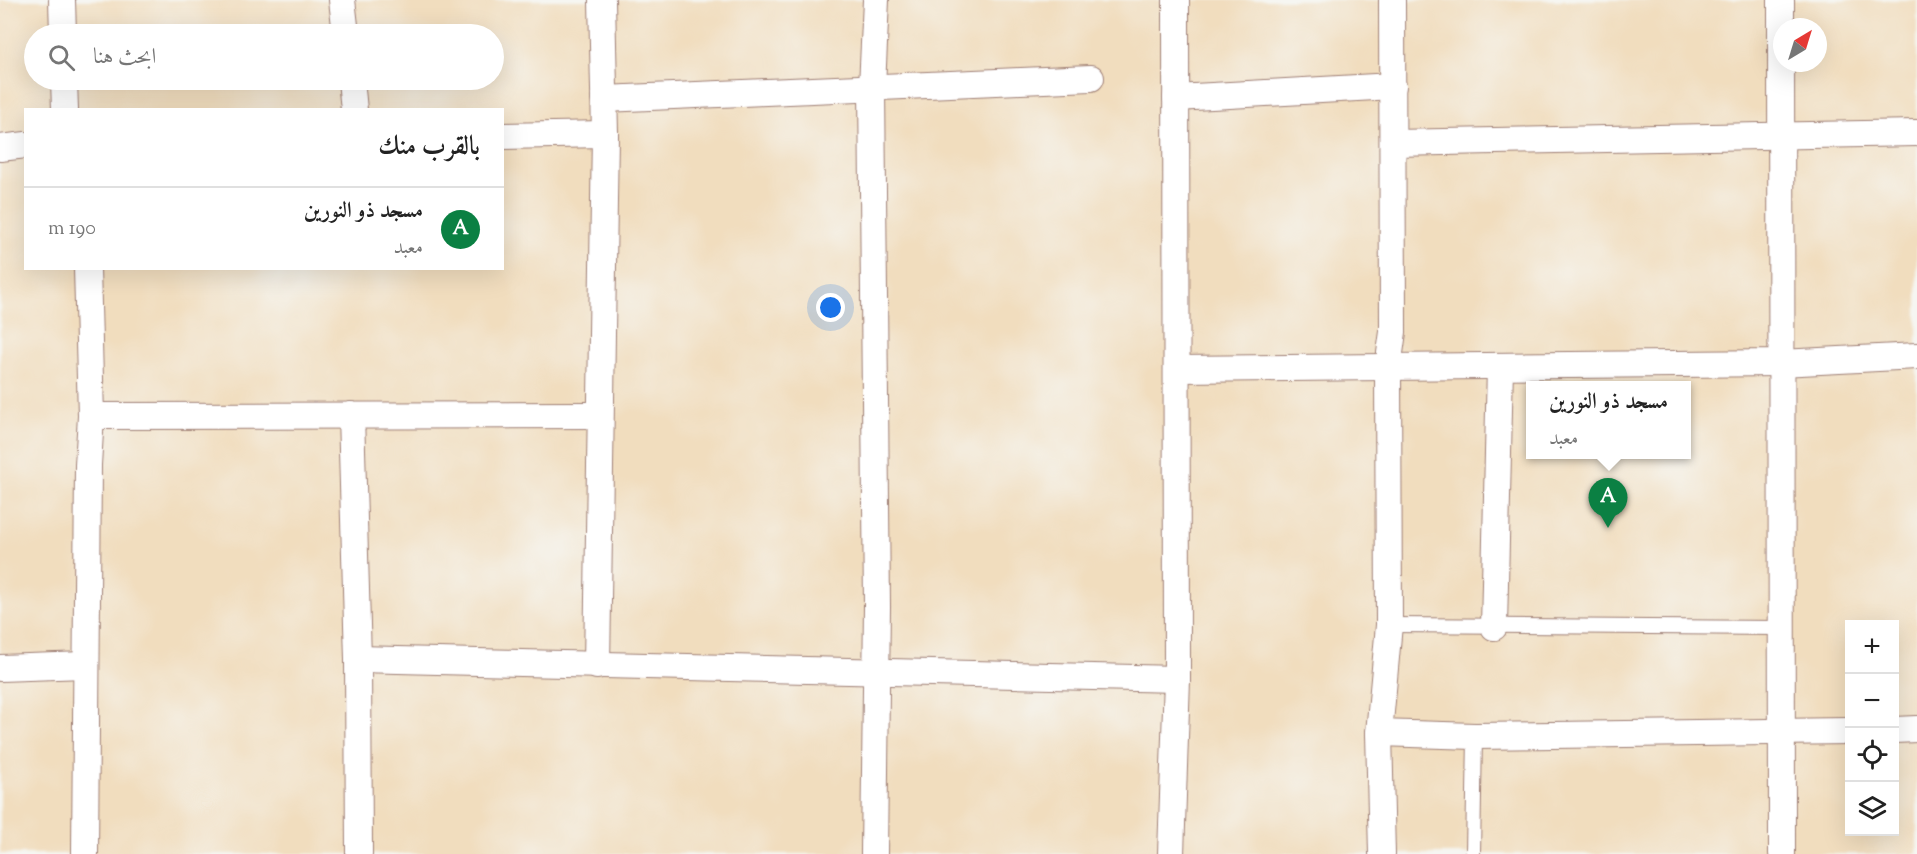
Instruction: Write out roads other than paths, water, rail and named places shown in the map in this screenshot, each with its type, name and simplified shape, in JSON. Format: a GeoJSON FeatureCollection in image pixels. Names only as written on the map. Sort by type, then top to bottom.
{"type":"FeatureCollection","features":[{"type":"Feature","properties":{"kind":"street"},"geometry":{"type":"LineString","coordinates":[[62,0],[63,24]]}},
{"type":"Feature","properties":{"kind":"street"},"geometry":{"type":"LineString","coordinates":[[342,0],[345,24]]}},
{"type":"Feature","properties":{"kind":"street"},"geometry":{"type":"LineString","coordinates":[[597,666],[605,134],[602,0]]}},
{"type":"Feature","properties":{"kind":"street"},"geometry":{"type":"LineString","coordinates":[[874,854],[877,670],[872,87],[876,0]]}},
{"type":"Feature","properties":{"kind":"street"},"geometry":{"type":"LineString","coordinates":[[1172,854],[1178,679],[1176,0]]}},
{"type":"Feature","properties":{"kind":"street"},"geometry":{"type":"LineString","coordinates":[[1382,854],[1379,733],[1389,625],[1388,367],[1393,332],[1392,0]]}},
{"type":"Feature","properties":{"kind":"street"},"geometry":{"type":"LineString","coordinates":[[1781,0],[1782,854]]}},
{"type":"Feature","properties":{"kind":"street"},"geometry":{"type":"LineString","coordinates":[[604,99],[1091,78]]}},
{"type":"Feature","properties":{"kind":"street"},"geometry":{"type":"LineString","coordinates":[[1176,98],[1393,86]]}},
{"type":"Feature","properties":{"kind":"street"},"geometry":{"type":"LineString","coordinates":[[64,90],[65,108]]}},
{"type":"Feature","properties":{"kind":"street"},"geometry":{"type":"LineString","coordinates":[[352,90],[354,108]]}},
{"type":"Feature","properties":{"kind":"street"},"geometry":{"type":"LineString","coordinates":[[1393,143],[1917,133]]}},
{"type":"Feature","properties":{"kind":"street"},"geometry":{"type":"LineString","coordinates":[[504,136],[605,134]]}},
{"type":"Feature","properties":{"kind":"street"},"geometry":{"type":"LineString","coordinates":[[0,148],[24,145]]}},
{"type":"Feature","properties":{"kind":"street"},"geometry":{"type":"LineString","coordinates":[[85,854],[91,416],[87,270]]}},
{"type":"Feature","properties":{"kind":"street"},"geometry":{"type":"LineString","coordinates":[[1177,369],[1781,363],[1917,356]]}},
{"type":"Feature","properties":{"kind":"street"},"geometry":{"type":"LineString","coordinates":[[1494,627],[1500,366]]}},
{"type":"Feature","properties":{"kind":"street"},"geometry":{"type":"LineString","coordinates":[[351,415],[358,659],[359,854]]}},
{"type":"Feature","properties":{"kind":"street"},"geometry":{"type":"LineString","coordinates":[[91,416],[599,415]]}},
{"type":"Feature","properties":{"kind":"street"},"geometry":{"type":"LineString","coordinates":[[358,659],[1178,679]]}},
{"type":"Feature","properties":{"kind":"street"},"geometry":{"type":"LineString","coordinates":[[0,668],[86,665]]}},
{"type":"Feature","properties":{"kind":"street"},"geometry":{"type":"LineString","coordinates":[[1899,729],[1917,729]]}},
{"type":"Feature","properties":{"kind":"street"},"geometry":{"type":"LineString","coordinates":[[1379,733],[1475,736],[1845,731]]}},
{"type":"Feature","properties":{"kind":"lane"},"geometry":{"type":"LineString","coordinates":[[1389,625],[1781,628]]}},
{"type":"Feature","properties":{"kind":"lane"},"geometry":{"type":"LineString","coordinates":[[1473,854],[1475,736]]}},
{"type":"Feature","properties":{"kind":"place","name":"مسجد ذو النورين"},"geometry":{"type":"Point","coordinates":[1608,528]}}]}
